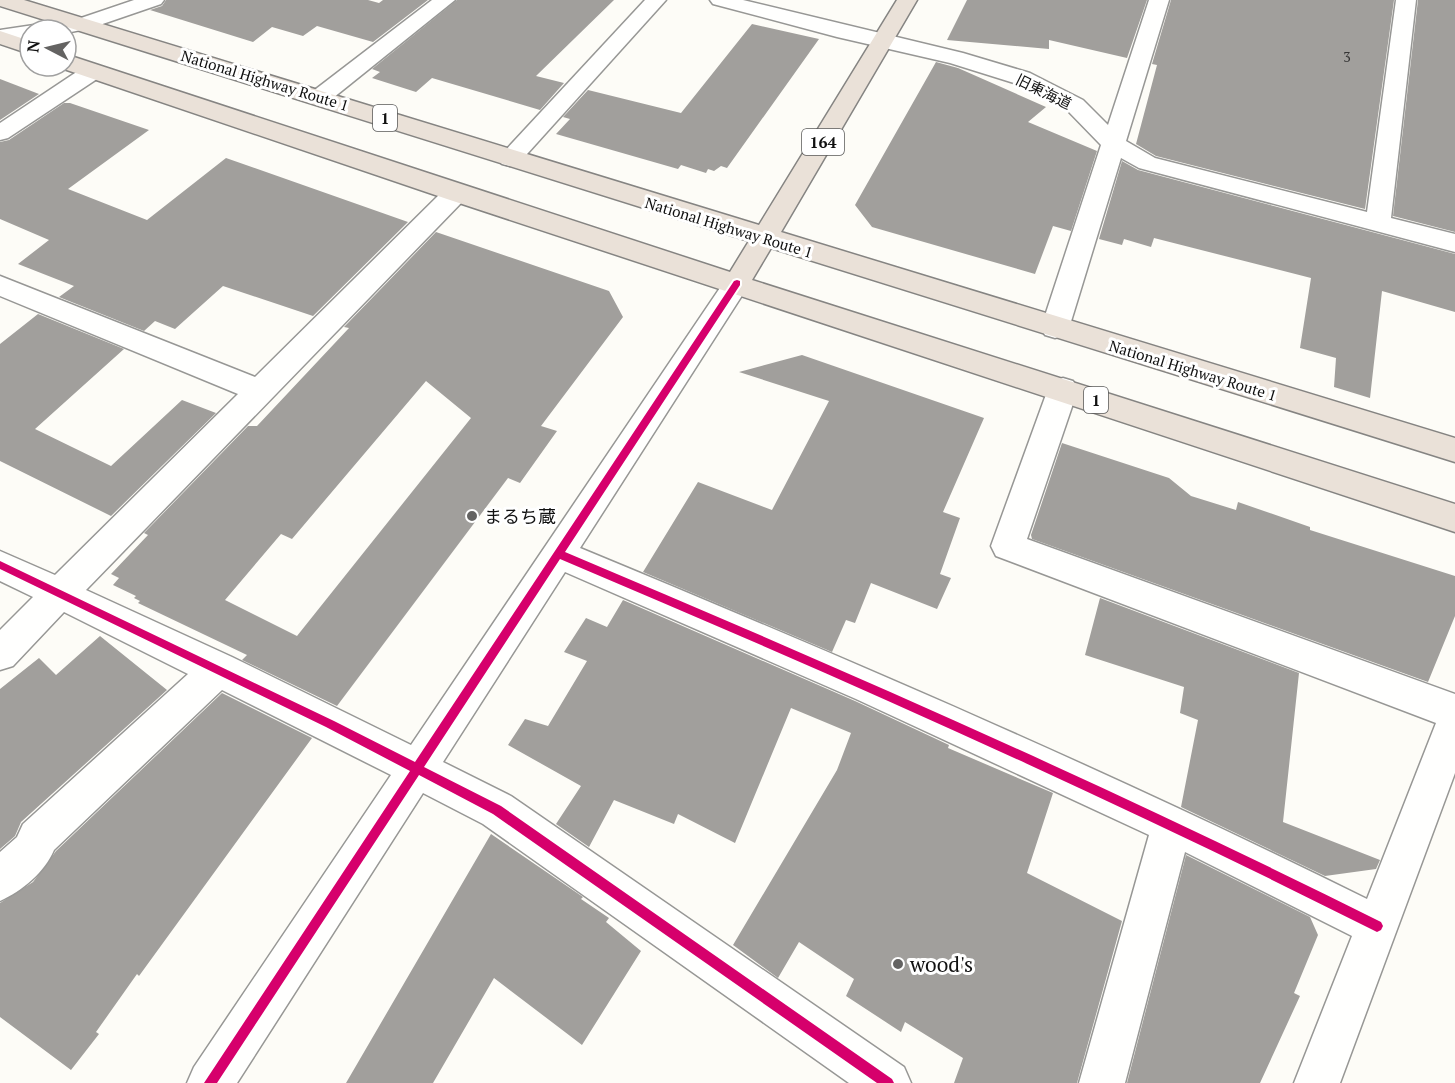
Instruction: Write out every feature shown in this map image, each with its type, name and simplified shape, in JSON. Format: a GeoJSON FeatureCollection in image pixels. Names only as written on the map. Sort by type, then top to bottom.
{"type":"FeatureCollection","features":[{"type":"Feature","properties":{"kind":"highway","name":"National Highway Route 1"},"geometry":{"type":"LineString","coordinates":[[3,0],[1055,328],[1455,450]]}},
{"type":"Feature","properties":{"kind":"highway","name":"164"},"geometry":{"type":"LineString","coordinates":[[737,283],[907,0]]}},
{"type":"Feature","properties":{"kind":"highway"},"geometry":{"type":"LineString","coordinates":[[0,37],[18,44]]}},
{"type":"Feature","properties":{"kind":"highway","name":"1"},"geometry":{"type":"LineString","coordinates":[[78,67],[456,193],[1455,518]]}},
{"type":"Feature","properties":{"kind":"street"},"geometry":{"type":"LineString","coordinates":[[78,25],[154,0]]}},
{"type":"Feature","properties":{"kind":"street"},"geometry":{"type":"LineString","coordinates":[[320,97],[445,0]]}},
{"type":"Feature","properties":{"kind":"street"},"geometry":{"type":"LineString","coordinates":[[510,159],[656,0]]}},
{"type":"Feature","properties":{"kind":"street","name":"旧東海道"},"geometry":{"type":"LineString","coordinates":[[720,0],[881,42],[955,58],[1022,78],[1075,105],[1114,144],[1147,163],[1455,243]]}},
{"type":"Feature","properties":{"kind":"street"},"geometry":{"type":"LineString","coordinates":[[1055,328],[1159,0]]}},
{"type":"Feature","properties":{"kind":"street"},"geometry":{"type":"LineString","coordinates":[[1378,223],[1406,0]]}},
{"type":"Feature","properties":{"kind":"street"},"geometry":{"type":"LineString","coordinates":[[0,37],[18,34]]}},
{"type":"Feature","properties":{"kind":"street"},"geometry":{"type":"LineString","coordinates":[[0,133],[92,72]]}},
{"type":"Feature","properties":{"kind":"street"},"geometry":{"type":"LineString","coordinates":[[0,654],[456,193]]}},
{"type":"Feature","properties":{"kind":"street"},"geometry":{"type":"LineString","coordinates":[[210,1083],[737,283]]}},
{"type":"Feature","properties":{"kind":"street"},"geometry":{"type":"LineString","coordinates":[[0,285],[259,391]]}},
{"type":"Feature","properties":{"kind":"street"},"geometry":{"type":"LineString","coordinates":[[1064,389],[1008,546],[1454,724],[1317,1083]]}},
{"type":"Feature","properties":{"kind":"street"},"geometry":{"type":"LineString","coordinates":[[559,554],[840,672],[1172,826],[1377,926]]}},
{"type":"Feature","properties":{"kind":"street"},"geometry":{"type":"LineString","coordinates":[[0,565],[219,669],[419,768],[497,810],[888,1083]]}},
{"type":"Feature","properties":{"kind":"street"},"geometry":{"type":"LineString","coordinates":[[0,880],[34,849],[37,838],[219,669]]}},
{"type":"Feature","properties":{"kind":"street"},"geometry":{"type":"LineString","coordinates":[[1102,1083],[1172,826]]}},
{"type":"Feature","properties":{"kind":"building"},"geometry":{"type":"Polygon","coordinates":[[[166,0],[368,0],[379,3],[383,0],[428,0],[373,42],[317,26],[303,36],[272,27],[253,42],[150,10],[162,6],[166,0]]]}},
{"type":"Feature","properties":{"kind":"building"},"geometry":{"type":"Polygon","coordinates":[[[457,0],[614,0],[536,76],[564,83],[540,110],[432,78],[416,92],[372,78],[380,72],[372,69],[457,0]]]}},
{"type":"Feature","properties":{"kind":"building"},"geometry":{"type":"Polygon","coordinates":[[[967,0],[1147,0],[1127,58],[1049,40],[1049,49],[947,40],[967,0]]]}},
{"type":"Feature","properties":{"kind":"building"},"geometry":{"type":"Polygon","coordinates":[[[1171,0],[1394,0],[1365,209],[1156,156],[1136,144],[1157,65],[1152,64],[1171,0]]]}},
{"type":"Feature","properties":{"kind":"building"},"geometry":{"type":"Polygon","coordinates":[[[1418,0],[1455,0],[1455,232],[1393,216],[1418,0]]]}},
{"type":"Feature","properties":{"kind":"building"},"geometry":{"type":"Polygon","coordinates":[[[752,24],[819,39],[727,168],[721,166],[714,171],[708,169],[706,173],[681,165],[678,169],[556,134],[570,119],[563,117],[588,90],[681,113],[752,24]]]}},
{"type":"Feature","properties":{"kind":"building"},"geometry":{"type":"Polygon","coordinates":[[[936,62],[958,68],[1046,107],[1028,122],[1097,151],[1071,231],[1053,226],[1035,274],[872,227],[855,205],[936,62]]]}},
{"type":"Feature","properties":{"kind":"building"},"geometry":{"type":"Polygon","coordinates":[[[0,79],[39,94],[0,120],[0,79]]]}},
{"type":"Feature","properties":{"kind":"building"},"geometry":{"type":"Polygon","coordinates":[[[64,103],[70,103],[149,130],[68,189],[147,220],[226,158],[408,222],[313,316],[223,286],[175,329],[155,321],[144,331],[59,297],[74,286],[18,264],[49,240],[0,219],[0,142],[9,140],[64,103]]]}},
{"type":"Feature","properties":{"kind":"building"},"geometry":{"type":"Polygon","coordinates":[[[1122,161],[1138,170],[1455,254],[1455,312],[1382,291],[1370,398],[1334,387],[1336,358],[1300,348],[1311,278],[1154,238],[1151,247],[1124,239],[1122,245],[1099,239],[1122,161]]]}},
{"type":"Feature","properties":{"kind":"building"},"geometry":{"type":"Polygon","coordinates":[[[436,232],[609,291],[623,317],[541,426],[557,431],[520,483],[508,478],[337,706],[242,660],[247,655],[138,603],[140,601],[134,598],[136,596],[113,585],[119,578],[111,574],[148,535],[144,533],[248,426],[257,426],[349,328],[344,327],[436,232]],[[426,381],[292,539],[281,534],[225,600],[297,636],[471,418],[426,381]]]}},
{"type":"Feature","properties":{"kind":"building"},"geometry":{"type":"Polygon","coordinates":[[[38,314],[124,349],[35,429],[111,466],[182,400],[216,413],[111,516],[0,461],[0,344],[38,314]]]}},
{"type":"Feature","properties":{"kind":"building"},"geometry":{"type":"Polygon","coordinates":[[[802,355],[984,418],[943,512],[960,518],[940,574],[951,578],[937,609],[871,583],[855,623],[846,620],[832,652],[643,572],[698,482],[772,510],[829,401],[739,372],[802,355]]]}},
{"type":"Feature","properties":{"kind":"building"},"geometry":{"type":"Polygon","coordinates":[[[1062,443],[1169,478],[1191,496],[1236,510],[1238,502],[1310,527],[1310,530],[1455,576],[1455,616],[1428,682],[1032,539],[1031,535],[1062,443]]]}},
{"type":"Feature","properties":{"kind":"building"},"geometry":{"type":"Polygon","coordinates":[[[1100,598],[1299,673],[1283,822],[1380,860],[1376,869],[1325,876],[1181,807],[1198,720],[1180,713],[1184,687],[1085,655],[1100,598]]]}},
{"type":"Feature","properties":{"kind":"building"},"geometry":{"type":"Polygon","coordinates":[[[623,600],[855,701],[949,745],[948,748],[1053,793],[1027,873],[1122,921],[1077,1083],[954,1083],[963,1058],[905,1022],[901,1032],[846,996],[854,979],[799,942],[778,978],[733,945],[837,770],[851,733],[791,708],[735,843],[678,814],[674,824],[614,800],[589,847],[556,824],[581,786],[508,745],[525,719],[548,726],[587,661],[564,652],[586,618],[607,627],[623,600]]]}},
{"type":"Feature","properties":{"kind":"building"},"geometry":{"type":"Polygon","coordinates":[[[100,636],[167,690],[21,822],[15,836],[0,849],[0,689],[39,658],[56,675],[100,636]]]}},
{"type":"Feature","properties":{"kind":"building"},"geometry":{"type":"Polygon","coordinates":[[[222,693],[312,738],[139,976],[137,974],[96,1032],[99,1034],[71,1070],[0,1017],[0,903],[33,882],[56,851],[222,693]]]}},
{"type":"Feature","properties":{"kind":"building"},"geometry":{"type":"Polygon","coordinates":[[[491,834],[583,897],[581,899],[609,918],[606,922],[641,951],[582,1045],[494,978],[433,1083],[346,1083],[491,834]]]}},
{"type":"Feature","properties":{"kind":"building"},"geometry":{"type":"Polygon","coordinates":[[[1186,855],[1310,917],[1318,935],[1294,993],[1300,996],[1260,1083],[1127,1083],[1186,855]]]}},
{"type":"Feature","properties":{"kind":"cycle path"},"geometry":{"type":"LineString","coordinates":[[210,1083],[737,283]]}},
{"type":"Feature","properties":{"kind":"cycle path"},"geometry":{"type":"LineString","coordinates":[[559,554],[971,732],[1175,827],[1377,926]]}},
{"type":"Feature","properties":{"kind":"cycle path"},"geometry":{"type":"LineString","coordinates":[[0,565],[330,724],[497,810],[888,1083]]}},
{"type":"Feature","properties":{"kind":"place","name":"まるち蔵"},"geometry":{"type":"Point","coordinates":[472,516]}},
{"type":"Feature","properties":{"kind":"place","name":"wood's"},"geometry":{"type":"Point","coordinates":[898,964]}}]}
